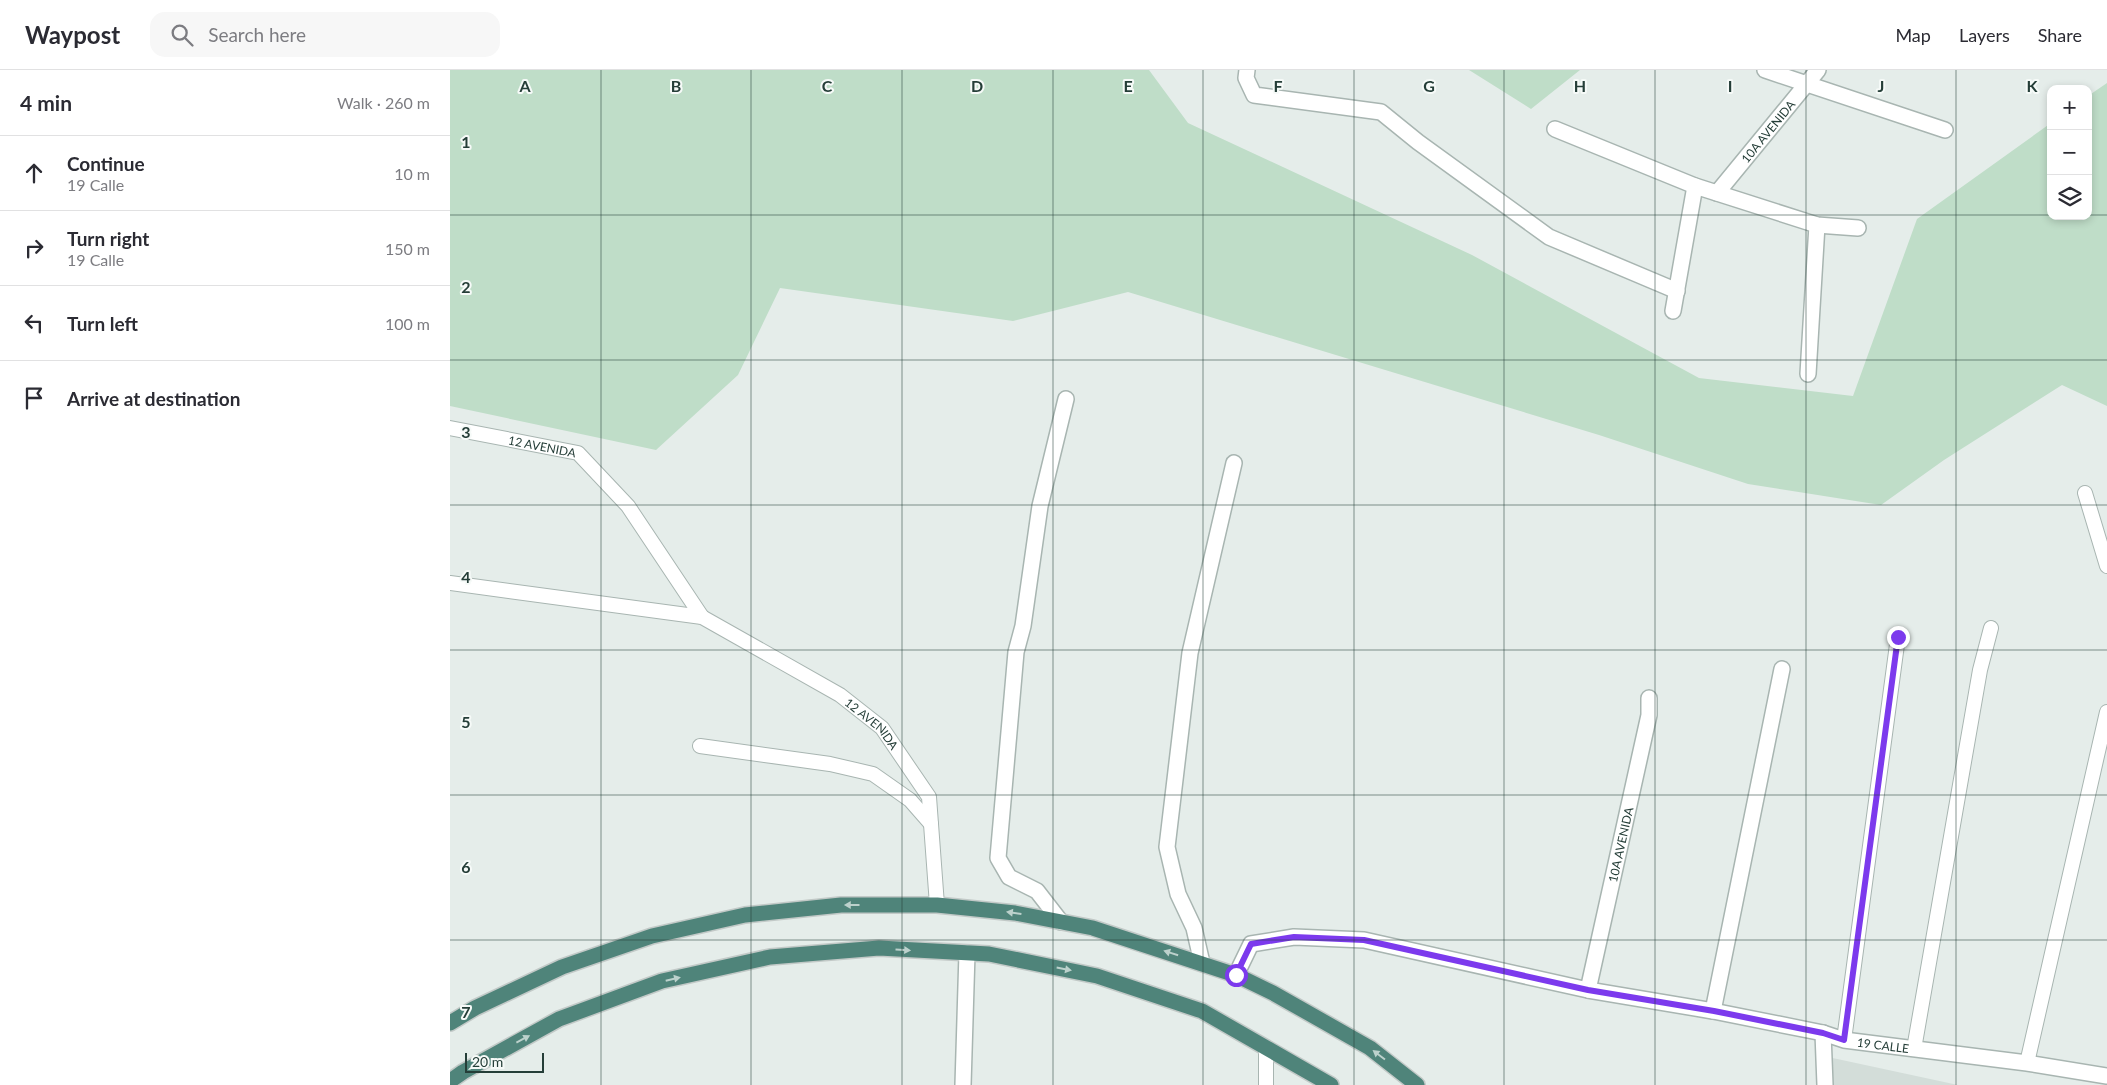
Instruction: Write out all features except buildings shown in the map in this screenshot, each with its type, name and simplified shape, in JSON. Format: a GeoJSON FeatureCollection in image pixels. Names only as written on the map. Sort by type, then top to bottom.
{"type":"FeatureCollection","features":[{"type":"Feature","properties":{"kind":"highway"},"geometry":{"type":"LineString","coordinates":[[450,1023],[475,1008],[562,967],[652,936],[745,915],[841,905],[937,905],[1015,913],[1093,928],[1236,975],[1370,1048],[1418,1085]]}},
{"type":"Feature","properties":{"kind":"highway"},"geometry":{"type":"LineString","coordinates":[[450,1081],[560,1019],[662,981],[770,957],[880,948],[989,954],[1097,976],[1202,1011],[1331,1085]]}},
{"type":"Feature","properties":{"kind":"street"},"geometry":{"type":"LineString","coordinates":[[1248,70],[1246,78],[1254,95],[1382,112],[1418,142],[1549,237],[1677,291]]}},
{"type":"Feature","properties":{"kind":"street"},"geometry":{"type":"LineString","coordinates":[[1765,70],[1945,130]]}},
{"type":"Feature","properties":{"kind":"street","name":"10A AVENIDA"},"geometry":{"type":"LineString","coordinates":[[1717,193],[1818,70]]}},
{"type":"Feature","properties":{"kind":"street"},"geometry":{"type":"LineString","coordinates":[[1555,129],[1695,186],[1817,225],[1858,228]]}},
{"type":"Feature","properties":{"kind":"street"},"geometry":{"type":"LineString","coordinates":[[1673,311],[1695,186]]}},
{"type":"Feature","properties":{"kind":"street"},"geometry":{"type":"LineString","coordinates":[[1808,374],[1817,225]]}},
{"type":"Feature","properties":{"kind":"street"},"geometry":{"type":"LineString","coordinates":[[1061,922],[1037,891],[1008,877],[998,858],[1016,652],[1023,626],[1040,506],[1066,399]]}},
{"type":"Feature","properties":{"kind":"street"},"geometry":{"type":"LineString","coordinates":[[1202,963],[1194,928],[1178,894],[1167,847],[1190,653],[1234,464]]}},
{"type":"Feature","properties":{"kind":"street"},"geometry":{"type":"LineString","coordinates":[[1714,1011],[1782,669]]}},
{"type":"Feature","properties":{"kind":"street","name":"10A AVENIDA"},"geometry":{"type":"LineString","coordinates":[[1588,990],[1649,715],[1649,698]]}},
{"type":"Feature","properties":{"kind":"street","name":"19 CALLE"},"geometry":{"type":"LineString","coordinates":[[1236,975],[1251,944],[1294,937],[1364,940],[1588,990],[1714,1011],[1823,1033],[1844,1040],[2028,1063],[2107,1076]]}},
{"type":"Feature","properties":{"kind":"street"},"geometry":{"type":"LineString","coordinates":[[963,1085],[967,953]]}},
{"type":"Feature","properties":{"kind":"street"},"geometry":{"type":"LineString","coordinates":[[1823,1033],[1825,1085]]}},
{"type":"Feature","properties":{"kind":"lane","name":"12 AVENIDA"},"geometry":{"type":"LineString","coordinates":[[450,428],[578,452],[628,506],[702,617]]}},
{"type":"Feature","properties":{"kind":"lane"},"geometry":{"type":"LineString","coordinates":[[2085,493],[2107,566]]}},
{"type":"Feature","properties":{"kind":"lane","name":"12 AVENIDA"},"geometry":{"type":"LineString","coordinates":[[450,583],[702,617],[840,695],[882,728],[929,797],[937,905]]}},
{"type":"Feature","properties":{"kind":"lane"},"geometry":{"type":"LineString","coordinates":[[1914,1049],[1980,670],[1991,628]]}},
{"type":"Feature","properties":{"kind":"lane"},"geometry":{"type":"LineString","coordinates":[[1844,1040],[1898,637]]}},
{"type":"Feature","properties":{"kind":"lane"},"geometry":{"type":"LineString","coordinates":[[2028,1063],[2107,712]]}},
{"type":"Feature","properties":{"kind":"lane"},"geometry":{"type":"LineString","coordinates":[[700,746],[830,764],[873,774],[910,800],[931,824]]}},
{"type":"Feature","properties":{"kind":"lane"},"geometry":{"type":"LineString","coordinates":[[1266,1049],[1266,1085]]}},
{"type":"Feature","properties":{"kind":"shaded area"},"geometry":{"type":"Polygon","coordinates":[[[1828,1057],[1958,1085],[1830,1085],[1828,1057]]]}},
{"type":"Feature","properties":{"kind":"green space"},"geometry":{"type":"Polygon","coordinates":[[[450,70],[1149,70],[1188,123],[1472,255],[1699,378],[1853,396],[1917,219],[2047,126],[2047,220],[2092,220],[2092,93],[2107,83],[2107,406],[2062,385],[1944,460],[1881,505],[1748,484],[1599,435],[1128,292],[1013,321],[780,288],[738,375],[656,450],[450,406],[450,70]]]}},
{"type":"Feature","properties":{"kind":"green space"},"geometry":{"type":"Polygon","coordinates":[[[1469,70],[1580,70],[1531,109],[1469,70]]]}},
{"type":"Feature","properties":{"kind":"route"},"geometry":{"type":"LineString","coordinates":[[1236,975],[1251,944],[1294,937],[1364,940],[1588,990],[1714,1011],[1823,1033],[1844,1040],[1898,637]]}}]}
